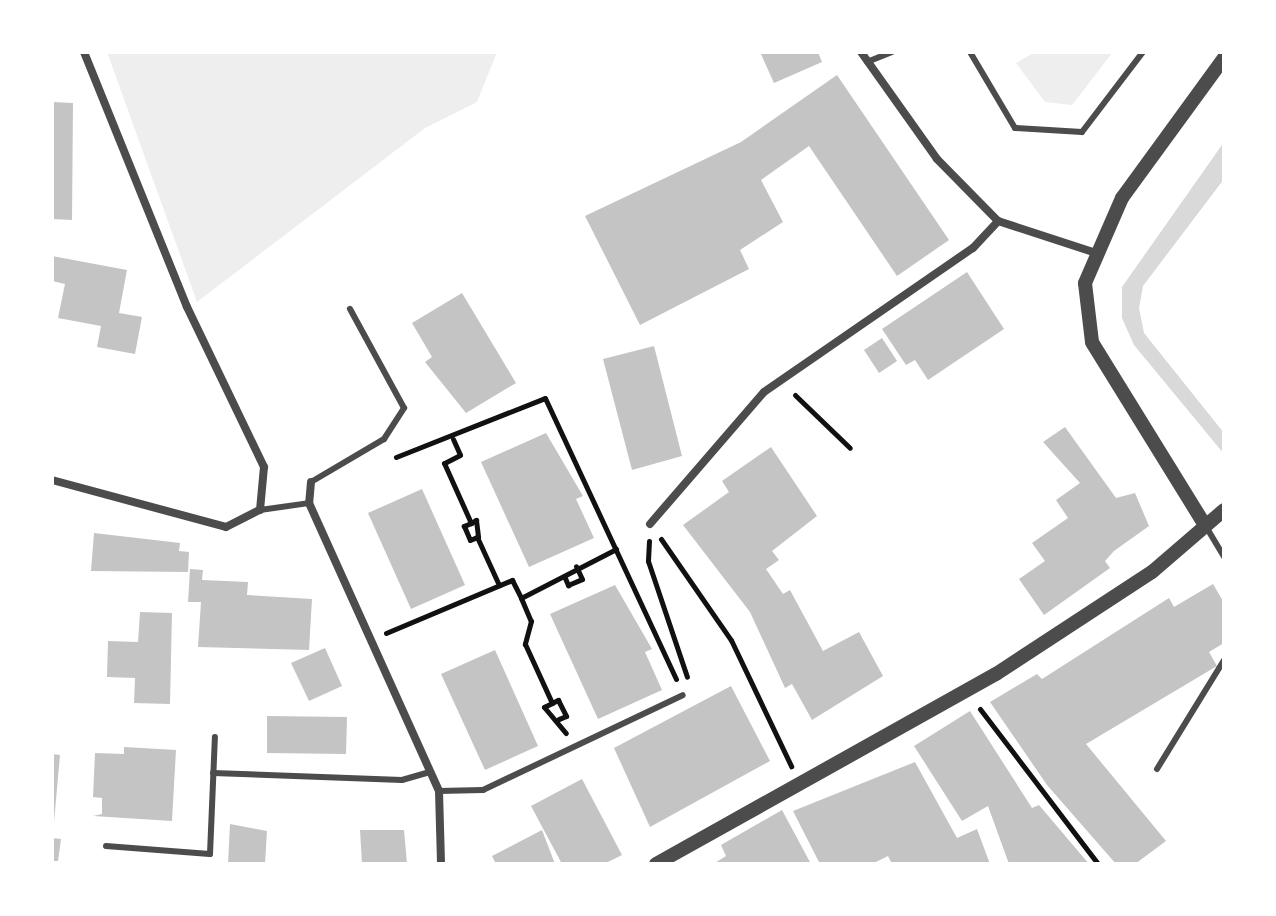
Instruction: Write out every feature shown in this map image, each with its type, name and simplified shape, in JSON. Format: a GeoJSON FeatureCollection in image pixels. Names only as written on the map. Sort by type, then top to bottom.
{"type":"FeatureCollection","features":[{"type":"Feature","properties":{"kind":"street"},"geometry":{"type":"LineString","coordinates":[[52,480],[226,527],[260,510],[264,467],[187,307],[84,52]]}},
{"type":"Feature","properties":{"kind":"street"},"geometry":{"type":"LineString","coordinates":[[861,52],[937,159],[998,221],[1093,252]]}},
{"type":"Feature","properties":{"kind":"street"},"geometry":{"type":"LineString","coordinates":[[1203,522],[1092,342],[1085,283],[1093,252],[1122,198],[1224,58]]}},
{"type":"Feature","properties":{"kind":"street"},"geometry":{"type":"LineString","coordinates":[[650,524],[780,380],[973,248],[998,221]]}},
{"type":"Feature","properties":{"kind":"street"},"geometry":{"type":"LineString","coordinates":[[311,482],[309,503],[439,791],[441,864]]}},
{"type":"Feature","properties":{"kind":"street"},"geometry":{"type":"LineString","coordinates":[[656,864],[967,690],[1152,572],[1203,522],[1224,510]]}},
{"type":"Feature","properties":{"kind":"lane"},"geometry":{"type":"LineString","coordinates":[[867,62],[892,52]]}},
{"type":"Feature","properties":{"kind":"lane"},"geometry":{"type":"LineString","coordinates":[[970,52],[1015,128],[1082,132],[1143,52]]}},
{"type":"Feature","properties":{"kind":"lane"},"geometry":{"type":"LineString","coordinates":[[311,482],[384,439],[404,408],[350,309]]}},
{"type":"Feature","properties":{"kind":"lane"},"geometry":{"type":"LineString","coordinates":[[260,510],[309,503]]}},
{"type":"Feature","properties":{"kind":"lane"},"geometry":{"type":"LineString","coordinates":[[1203,522],[1224,557]]}},
{"type":"Feature","properties":{"kind":"lane"},"geometry":{"type":"LineString","coordinates":[[1157,769],[1224,660]]}},
{"type":"Feature","properties":{"kind":"lane"},"geometry":{"type":"LineString","coordinates":[[439,791],[483,790],[683,695]]}},
{"type":"Feature","properties":{"kind":"lane"},"geometry":{"type":"LineString","coordinates":[[106,846],[210,854],[215,737]]}},
{"type":"Feature","properties":{"kind":"lane"},"geometry":{"type":"LineString","coordinates":[[213,773],[402,780],[430,772]]}},
{"type":"Feature","properties":{"kind":"path"},"geometry":{"type":"LineString","coordinates":[[780,380],[850,448]]}},
{"type":"Feature","properties":{"kind":"path"},"geometry":{"type":"LineString","coordinates":[[453,439],[545,398],[683,695]]}},
{"type":"Feature","properties":{"kind":"path"},"geometry":{"type":"LineString","coordinates":[[361,454],[372,472],[450,432],[460,455],[444,463],[471,523],[476,520],[477,537],[499,585]]}},
{"type":"Feature","properties":{"kind":"path"},"geometry":{"type":"LineString","coordinates":[[650,524],[648,561],[690,685],[683,695]]}},
{"type":"Feature","properties":{"kind":"path"},"geometry":{"type":"LineString","coordinates":[[650,524],[731,640],[799,785]]}},
{"type":"Feature","properties":{"kind":"path"},"geometry":{"type":"LineString","coordinates":[[576,566],[582,579],[568,585],[562,572],[576,566],[616,549]]}},
{"type":"Feature","properties":{"kind":"path"},"geometry":{"type":"LineString","coordinates":[[521,598],[565,578]]}},
{"type":"Feature","properties":{"kind":"path"},"geometry":{"type":"LineString","coordinates":[[371,640],[512,580],[531,621],[525,644],[552,703]]}},
{"type":"Feature","properties":{"kind":"path"},"geometry":{"type":"LineString","coordinates":[[967,690],[1098,864]]}},
{"type":"Feature","properties":{"kind":"path"},"geometry":{"type":"LineString","coordinates":[[558,700],[566,716],[552,723],[544,707],[552,703],[558,700]]}},
{"type":"Feature","properties":{"kind":"path"},"geometry":{"type":"LineString","coordinates":[[559,719],[572,748]]}},
{"type":"Feature","properties":{"kind":"shaded area"},"geometry":{"type":"Polygon","coordinates":[[[107,52],[497,52],[477,102],[425,128],[197,302],[107,52]]]}},
{"type":"Feature","properties":{"kind":"shaded area"},"geometry":{"type":"Polygon","coordinates":[[[1035,52],[1113,52],[1072,105],[1045,102],[1016,63],[1035,52]]]}},
{"type":"Feature","properties":{"kind":"shaded area"},"geometry":{"type":"Polygon","coordinates":[[[1224,142],[1224,179],[1143,286],[1139,308],[1144,333],[1224,433],[1224,454],[1134,345],[1122,318],[1122,287],[1224,142]]]}},
{"type":"Feature","properties":{"kind":"building"},"geometry":{"type":"Polygon","coordinates":[[[760,52],[818,52],[822,62],[774,83],[760,52]]]}},
{"type":"Feature","properties":{"kind":"building"},"geometry":{"type":"Polygon","coordinates":[[[837,75],[949,240],[897,276],[809,146],[761,180],[783,222],[740,250],[749,269],[640,325],[585,216],[741,142],[837,75]]]}},
{"type":"Feature","properties":{"kind":"building"},"geometry":{"type":"Polygon","coordinates":[[[52,102],[73,103],[72,220],[52,219],[52,102]]]}},
{"type":"Feature","properties":{"kind":"building"},"geometry":{"type":"Polygon","coordinates":[[[52,256],[127,270],[119,313],[142,317],[135,354],[97,347],[101,326],[58,318],[65,284],[52,281],[52,256]]]}},
{"type":"Feature","properties":{"kind":"building"},"geometry":{"type":"Polygon","coordinates":[[[967,272],[1004,329],[928,380],[915,360],[906,365],[882,329],[967,272]]]}},
{"type":"Feature","properties":{"kind":"building"},"geometry":{"type":"Polygon","coordinates":[[[462,293],[516,383],[466,413],[425,362],[432,357],[412,323],[462,293]]]}},
{"type":"Feature","properties":{"kind":"building"},"geometry":{"type":"Polygon","coordinates":[[[882,338],[897,361],[879,373],[864,350],[882,338]]]}},
{"type":"Feature","properties":{"kind":"building"},"geometry":{"type":"Polygon","coordinates":[[[654,346],[682,456],[632,470],[603,359],[654,346]]]}},
{"type":"Feature","properties":{"kind":"building"},"geometry":{"type":"Polygon","coordinates":[[[1065,427],[1116,498],[1135,493],[1149,526],[1114,551],[1105,561],[1110,568],[1044,615],[1019,579],[1045,561],[1032,543],[1068,518],[1056,500],[1080,483],[1043,442],[1065,427]]]}},
{"type":"Feature","properties":{"kind":"building"},"geometry":{"type":"Polygon","coordinates":[[[546,433],[583,496],[576,499],[594,538],[529,567],[481,462],[546,433]]]}},
{"type":"Feature","properties":{"kind":"building"},"geometry":{"type":"Polygon","coordinates":[[[771,447],[817,516],[772,551],[779,560],[766,569],[783,594],[790,590],[823,651],[859,632],[883,676],[812,720],[792,684],[785,688],[750,612],[683,525],[729,492],[722,481],[771,447]]]}},
{"type":"Feature","properties":{"kind":"building"},"geometry":{"type":"Polygon","coordinates":[[[422,489],[465,585],[411,609],[368,513],[422,489]]]}},
{"type":"Feature","properties":{"kind":"building"},"geometry":{"type":"Polygon","coordinates":[[[94,533],[180,543],[179,551],[189,552],[188,572],[91,571],[94,533]]]}},
{"type":"Feature","properties":{"kind":"building"},"geometry":{"type":"Polygon","coordinates":[[[190,569],[203,570],[202,580],[248,582],[247,595],[312,599],[309,650],[198,647],[201,602],[188,602],[190,569]]]}},
{"type":"Feature","properties":{"kind":"building"},"geometry":{"type":"Polygon","coordinates":[[[1213,584],[1224,603],[1224,643],[1209,652],[1217,666],[1086,744],[1166,841],[1135,864],[1116,864],[1047,785],[990,702],[1037,674],[1042,679],[1169,598],[1174,607],[1213,584]]]}},
{"type":"Feature","properties":{"kind":"building"},"geometry":{"type":"Polygon","coordinates":[[[615,585],[652,649],[645,652],[662,690],[598,719],[550,614],[615,585]]]}},
{"type":"Feature","properties":{"kind":"building"},"geometry":{"type":"Polygon","coordinates":[[[140,612],[172,613],[170,704],[134,703],[135,678],[107,677],[108,641],[138,642],[140,612]]]}},
{"type":"Feature","properties":{"kind":"building"},"geometry":{"type":"Polygon","coordinates":[[[325,648],[342,686],[309,701],[291,663],[325,648]]]}},
{"type":"Feature","properties":{"kind":"building"},"geometry":{"type":"Polygon","coordinates":[[[495,650],[538,746],[485,770],[441,674],[495,650]]]}},
{"type":"Feature","properties":{"kind":"building"},"geometry":{"type":"Polygon","coordinates":[[[731,686],[770,761],[650,827],[614,748],[731,686]]]}},
{"type":"Feature","properties":{"kind":"building"},"geometry":{"type":"Polygon","coordinates":[[[970,711],[1032,808],[1039,805],[1089,864],[1009,864],[988,806],[962,821],[914,746],[970,711]]]}},
{"type":"Feature","properties":{"kind":"building"},"geometry":{"type":"Polygon","coordinates":[[[267,716],[347,717],[346,754],[267,753],[267,716]]]}},
{"type":"Feature","properties":{"kind":"building"},"geometry":{"type":"Polygon","coordinates":[[[124,747],[176,750],[172,821],[93,816],[102,814],[102,798],[93,797],[95,753],[124,754],[124,747]]]}},
{"type":"Feature","properties":{"kind":"building"},"geometry":{"type":"Polygon","coordinates":[[[52,754],[60,755],[54,822],[52,822],[52,754]]]}},
{"type":"Feature","properties":{"kind":"building"},"geometry":{"type":"Polygon","coordinates":[[[915,762],[957,838],[977,829],[990,864],[892,864],[888,856],[872,864],[820,864],[793,811],[915,762]]]}},
{"type":"Feature","properties":{"kind":"building"},"geometry":{"type":"Polygon","coordinates":[[[582,779],[622,855],[604,864],[562,864],[531,806],[582,779]]]}},
{"type":"Feature","properties":{"kind":"building"},"geometry":{"type":"Polygon","coordinates":[[[782,810],[811,864],[713,864],[726,856],[721,845],[782,810]]]}},
{"type":"Feature","properties":{"kind":"building"},"geometry":{"type":"Polygon","coordinates":[[[230,824],[267,831],[265,864],[228,864],[230,824]]]}},
{"type":"Feature","properties":{"kind":"building"},"geometry":{"type":"Polygon","coordinates":[[[360,830],[404,830],[407,864],[362,864],[360,830]]]}},
{"type":"Feature","properties":{"kind":"building"},"geometry":{"type":"Polygon","coordinates":[[[542,830],[555,864],[496,864],[492,856],[542,830]]]}},
{"type":"Feature","properties":{"kind":"building"},"geometry":{"type":"Polygon","coordinates":[[[52,838],[61,839],[58,861],[52,861],[52,838]]]}}]}
